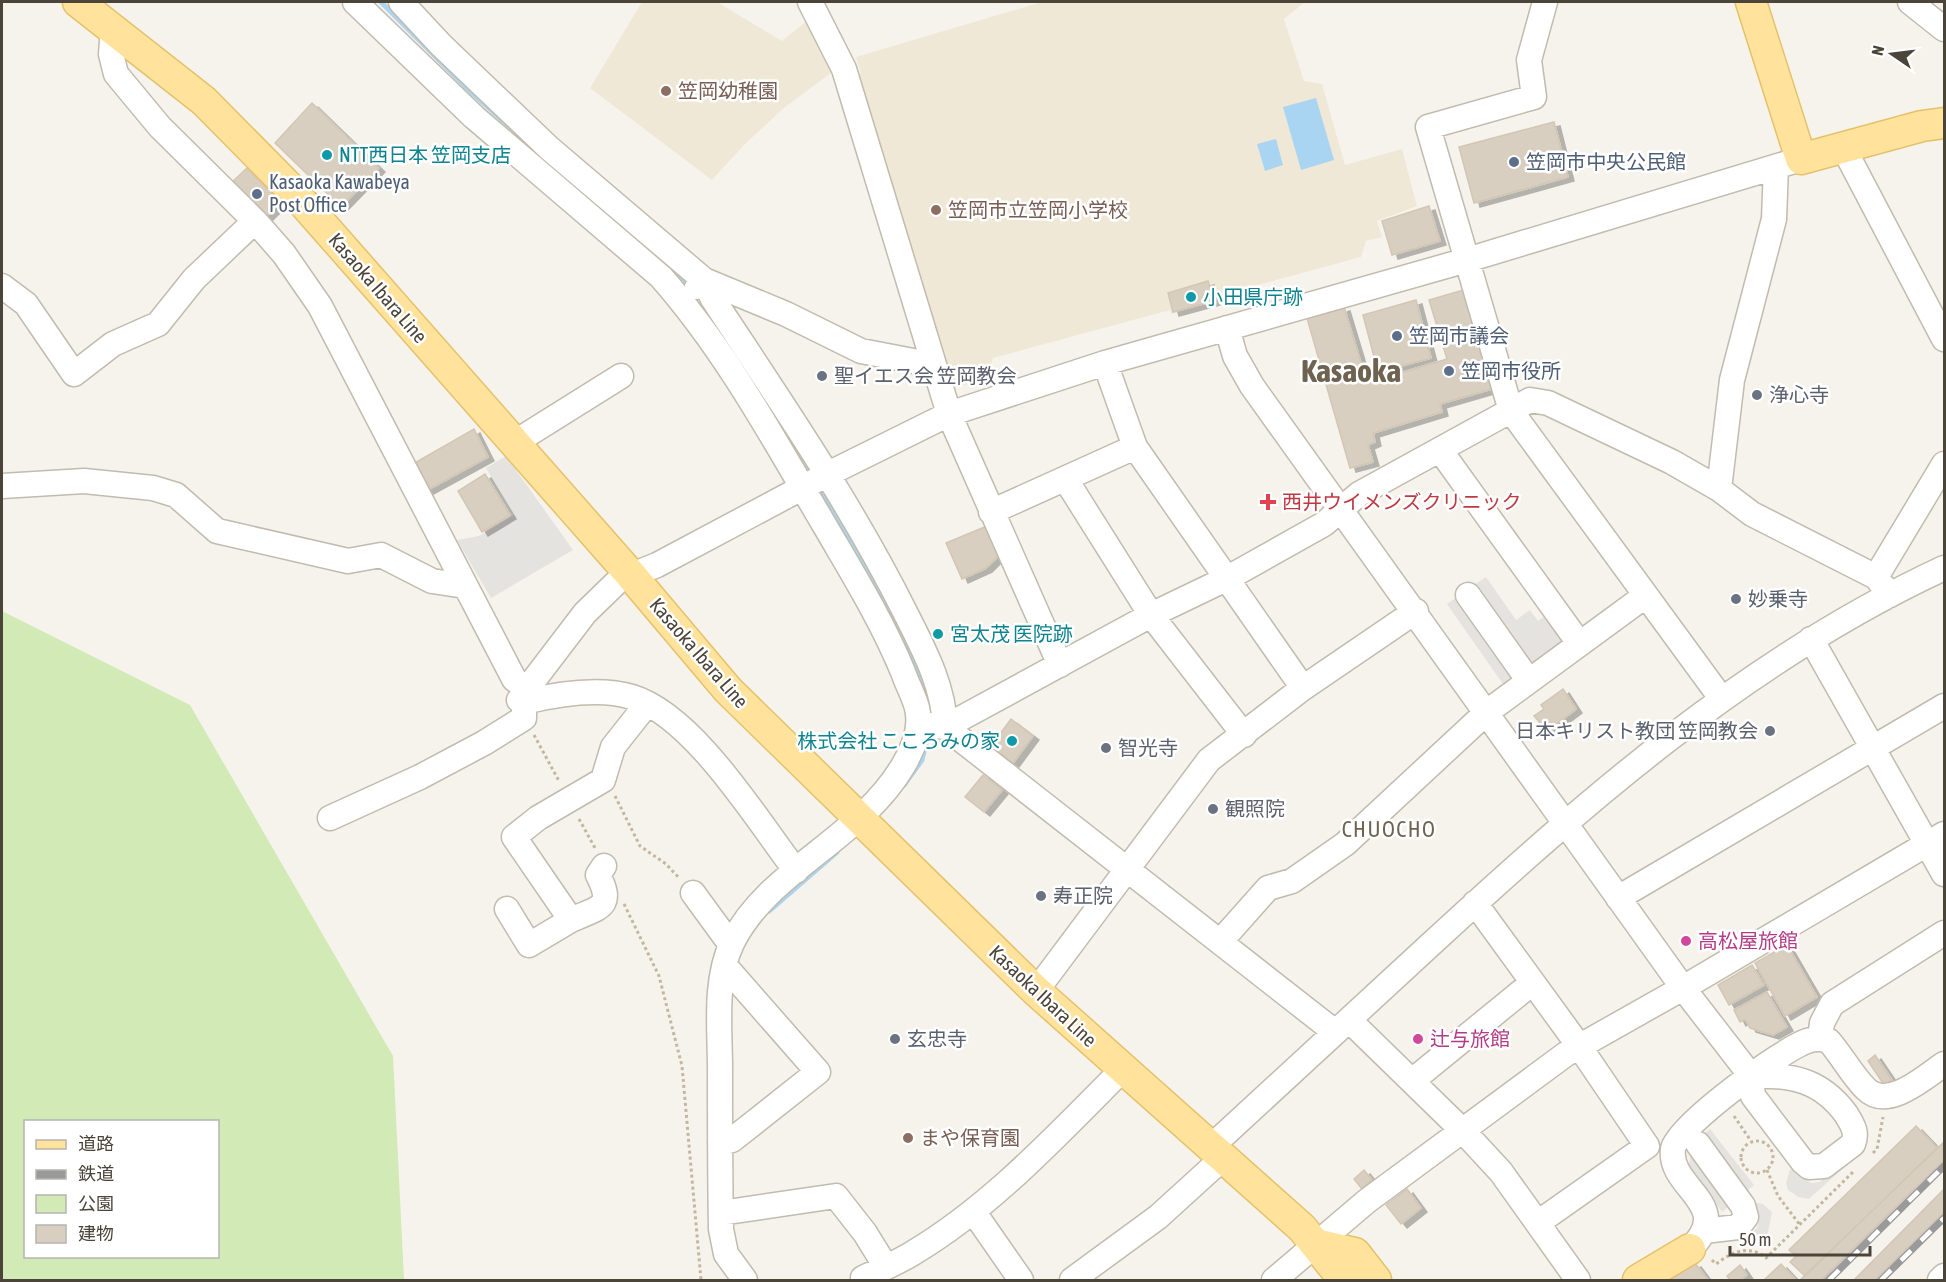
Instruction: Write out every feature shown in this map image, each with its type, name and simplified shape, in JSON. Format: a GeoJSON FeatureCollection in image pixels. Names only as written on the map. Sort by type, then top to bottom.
{"type":"FeatureCollection","features":[{"type":"Feature","properties":{"kind":"main road","name":"Kasaoka Ibara Line"},"geometry":{"type":"LineString","coordinates":[[78,2],[204,101],[283,181],[630,574],[728,690],[1036,991],[1122,1070],[1218,1152],[1316,1244],[1344,1281]]}},
{"type":"Feature","properties":{"kind":"main road"},"geometry":{"type":"LineString","coordinates":[[1751,2],[1789,163],[1842,147],[1944,123]]}},
{"type":"Feature","properties":{"kind":"main road"},"geometry":{"type":"LineString","coordinates":[[1315,1281],[1316,1244],[1355,1253],[1376,1281]]}},
{"type":"Feature","properties":{"kind":"main road"},"geometry":{"type":"LineString","coordinates":[[1638,1281],[1702,1246]]}},
{"type":"Feature","properties":{"kind":"street"},"geometry":{"type":"LineString","coordinates":[[401,2],[540,157],[614,219],[693,291],[713,299],[754,384],[870,574],[904,642],[918,709],[931,725],[1128,870],[1220,942],[1342,1026],[1412,1081],[1501,1172],[1539,1222],[1578,1281]]}},
{"type":"Feature","properties":{"kind":"street"},"geometry":{"type":"LineString","coordinates":[[810,2],[844,69],[949,414],[1060,665]]}},
{"type":"Feature","properties":{"kind":"street"},"geometry":{"type":"LineString","coordinates":[[1545,2],[1529,60],[1534,97],[1428,127],[1511,411],[1721,698]]}},
{"type":"Feature","properties":{"kind":"street"},"geometry":{"type":"LineString","coordinates":[[1910,2],[1944,29]]}},
{"type":"Feature","properties":{"kind":"street"},"geometry":{"type":"LineString","coordinates":[[359,3],[474,117],[540,157]]}},
{"type":"Feature","properties":{"kind":"street"},"geometry":{"type":"LineString","coordinates":[[113,28],[111,54],[116,74],[160,127],[255,221],[284,254],[320,306],[524,698]]}},
{"type":"Feature","properties":{"kind":"street"},"geometry":{"type":"LineString","coordinates":[[1842,147],[1944,339]]}},
{"type":"Feature","properties":{"kind":"street"},"geometry":{"type":"LineString","coordinates":[[330,818],[420,777],[484,743],[524,698],[585,614],[619,580],[657,565],[814,481],[949,414],[1105,363],[1467,260],[1789,163]]}},
{"type":"Feature","properties":{"kind":"street"},"geometry":{"type":"LineString","coordinates":[[1719,489],[1732,380],[1789,163]]}},
{"type":"Feature","properties":{"kind":"street"},"geometry":{"type":"LineString","coordinates":[[2,286],[26,304],[74,374],[112,344],[158,324],[195,279],[255,221]]}},
{"type":"Feature","properties":{"kind":"street"},"geometry":{"type":"LineString","coordinates":[[693,291],[786,314],[861,351],[934,365]]}},
{"type":"Feature","properties":{"kind":"street"},"geometry":{"type":"LineString","coordinates":[[1227,328],[1235,356],[1252,386],[1416,611],[1683,988],[1751,1076],[1753,1096],[1809,1167],[1824,1166],[1854,1144],[1856,1132],[1853,1125],[1830,1094],[1810,1083],[1777,1075],[1751,1076]]}},
{"type":"Feature","properties":{"kind":"street"},"geometry":{"type":"LineString","coordinates":[[1105,363],[1135,447],[1303,688]]}},
{"type":"Feature","properties":{"kind":"street"},"geometry":{"type":"LineString","coordinates":[[514,443],[621,376]]}},
{"type":"Feature","properties":{"kind":"street"},"geometry":{"type":"LineString","coordinates":[[745,1281],[726,1254],[722,1242],[726,1213],[719,996],[732,967],[749,915],[860,819],[889,787],[914,745],[931,725],[1060,665],[1151,615],[1226,579],[1324,524],[1359,494],[1530,400],[1548,403],[1672,462],[1719,489],[1752,514],[1883,586]]}},
{"type":"Feature","properties":{"kind":"street"},"geometry":{"type":"LineString","coordinates":[[992,512],[1135,447]]}},
{"type":"Feature","properties":{"kind":"street"},"geometry":{"type":"LineString","coordinates":[[1440,450],[1579,643]]}},
{"type":"Feature","properties":{"kind":"street"},"geometry":{"type":"LineString","coordinates":[[1883,586],[1944,464]]}},
{"type":"Feature","properties":{"kind":"street"},"geometry":{"type":"LineString","coordinates":[[1066,480],[1151,615],[1244,735]]}},
{"type":"Feature","properties":{"kind":"street"},"geometry":{"type":"LineString","coordinates":[[2,486],[84,481],[153,488],[176,495],[218,531],[235,537],[311,550],[348,561],[381,555],[432,581],[465,586]]}},
{"type":"Feature","properties":{"kind":"street"},"geometry":{"type":"LineString","coordinates":[[1072,1281],[1158,1217],[1218,1152],[1342,1026],[1475,903],[1644,757],[1721,698],[1811,639],[1883,586],[1940,575]]}},
{"type":"Feature","properties":{"kind":"street"},"geometry":{"type":"LineString","coordinates":[[1468,595],[1529,681]]}},
{"type":"Feature","properties":{"kind":"street"},"geometry":{"type":"LineString","coordinates":[[1220,942],[1268,888],[1292,881],[1345,844],[1487,712],[1645,596]]}},
{"type":"Feature","properties":{"kind":"street"},"geometry":{"type":"LineString","coordinates":[[1036,991],[1209,760],[1303,688],[1416,611]]}},
{"type":"Feature","properties":{"kind":"street"},"geometry":{"type":"LineString","coordinates":[[1811,639],[1872,749],[1936,839],[1944,874]]}},
{"type":"Feature","properties":{"kind":"street"},"geometry":{"type":"LineString","coordinates":[[524,698],[614,694],[647,704],[669,717],[704,752],[796,872]]}},
{"type":"Feature","properties":{"kind":"street"},"geometry":{"type":"LineString","coordinates":[[571,920],[514,837],[603,780],[613,747],[647,704]]}},
{"type":"Feature","properties":{"kind":"street"},"geometry":{"type":"LineString","coordinates":[[1618,898],[1944,706]]}},
{"type":"Feature","properties":{"kind":"street"},"geometry":{"type":"LineString","coordinates":[[1274,1281],[1367,1201],[1580,1046],[1936,839]]}},
{"type":"Feature","properties":{"kind":"street"},"geometry":{"type":"LineString","coordinates":[[507,909],[529,945],[571,920],[601,907],[607,892],[598,875],[604,866]]}},
{"type":"Feature","properties":{"kind":"street"},"geometry":{"type":"LineString","coordinates":[[693,893],[732,967],[818,1072],[725,1142]]}},
{"type":"Feature","properties":{"kind":"street"},"geometry":{"type":"LineString","coordinates":[[1475,903],[1580,1046],[1647,1146],[1672,1151]]}},
{"type":"Feature","properties":{"kind":"street"},"geometry":{"type":"LineString","coordinates":[[1820,1038],[1822,1023],[1832,1004],[1944,933]]}},
{"type":"Feature","properties":{"kind":"street"},"geometry":{"type":"LineString","coordinates":[[1412,1081],[1532,983]]}},
{"type":"Feature","properties":{"kind":"street"},"geometry":{"type":"LineString","coordinates":[[1702,1246],[1707,1220],[1705,1210],[1677,1167],[1672,1151],[1682,1132],[1751,1076],[1805,1041],[1820,1038],[1829,1041],[1836,1048],[1867,1090],[1876,1095],[1888,1096],[1907,1088],[1944,1064]]}},
{"type":"Feature","properties":{"kind":"street"},"geometry":{"type":"LineString","coordinates":[[863,1281],[863,1278],[912,1254],[973,1211],[1049,1143],[1122,1070]]}},
{"type":"Feature","properties":{"kind":"street"},"geometry":{"type":"LineString","coordinates":[[1698,1144],[1743,1206],[1746,1217],[1738,1227],[1702,1246]]}},
{"type":"Feature","properties":{"kind":"street"},"geometry":{"type":"LineString","coordinates":[[1539,1222],[1647,1146]]}},
{"type":"Feature","properties":{"kind":"street"},"geometry":{"type":"LineString","coordinates":[[726,1213],[836,1196],[886,1267]]}},
{"type":"Feature","properties":{"kind":"street"},"geometry":{"type":"LineString","coordinates":[[973,1211],[1021,1281]]}},
{"type":"Feature","properties":{"kind":"street"},"geometry":{"type":"LineString","coordinates":[[1940,1281],[1944,1276]]}},
{"type":"Feature","properties":{"kind":"path"},"geometry":{"type":"LineString","coordinates":[[524,698],[569,800],[604,866]]}},
{"type":"Feature","properties":{"kind":"path"},"geometry":{"type":"LineString","coordinates":[[603,780],[609,787],[640,846],[666,864],[693,893]]}},
{"type":"Feature","properties":{"kind":"path"},"geometry":{"type":"LineString","coordinates":[[621,897],[659,976],[682,1066],[700,1281]]}},
{"type":"Feature","properties":{"kind":"path"},"geometry":{"type":"LineString","coordinates":[[1728,1108],[1751,1142]]}},
{"type":"Feature","properties":{"kind":"path"},"geometry":{"type":"LineString","coordinates":[[1762,1141],[1773,1151],[1773,1161],[1767,1170],[1751,1172],[1743,1165],[1741,1154],[1751,1142],[1762,1141]]}},
{"type":"Feature","properties":{"kind":"path"},"geometry":{"type":"LineString","coordinates":[[1702,1246],[1716,1264],[1736,1252],[1750,1250],[1766,1258],[1800,1225],[1778,1196],[1767,1170]]}},
{"type":"Feature","properties":{"kind":"shaded area"},"geometry":{"type":"Polygon","coordinates":[[[642,2],[717,2],[782,41],[808,20],[835,70],[785,107],[745,144],[712,180],[590,88],[642,2]]]}},
{"type":"Feature","properties":{"kind":"shaded area"},"geometry":{"type":"Polygon","coordinates":[[[1042,2],[1305,2],[1284,19],[1304,81],[1322,84],[1345,165],[1402,149],[1417,206],[1377,221],[1382,237],[1366,241],[1361,257],[1214,297],[1216,302],[1171,314],[1170,310],[993,358],[987,379],[954,388],[855,75],[861,73],[856,57],[1042,2]]]}},
{"type":"Feature","properties":{"kind":"shaded area"},"geometry":{"type":"Polygon","coordinates":[[[506,456],[573,550],[491,598],[457,540],[479,536],[514,515],[486,468],[506,456]]]}},
{"type":"Feature","properties":{"kind":"shaded area"},"geometry":{"type":"Polygon","coordinates":[[[1486,577],[1516,620],[1530,610],[1538,621],[1550,612],[1566,644],[1505,687],[1447,604],[1486,577]]]}},
{"type":"Feature","properties":{"kind":"shaded area"},"geometry":{"type":"Polygon","coordinates":[[[1710,1129],[1754,1185],[1722,1212],[1689,1166],[1692,1144],[1710,1129]]]}},
{"type":"Feature","properties":{"kind":"shaded area"},"geometry":{"type":"Polygon","coordinates":[[[1860,1153],[1809,1199],[1798,1197],[1788,1190],[1786,1183],[1790,1169],[1811,1183],[1819,1182],[1860,1153]]]}},
{"type":"Feature","properties":{"kind":"shaded area"},"geometry":{"type":"Polygon","coordinates":[[[1750,1202],[1763,1204],[1772,1212],[1768,1233],[1763,1237],[1723,1239],[1752,1232],[1757,1228],[1758,1222],[1750,1202]]]}},
{"type":"Feature","properties":{"kind":"green space"},"geometry":{"type":"Polygon","coordinates":[[[2,611],[190,705],[393,1056],[404,1280],[2,1280],[2,611]]]}},
{"type":"Feature","properties":{"kind":"water"},"geometry":{"type":"Polygon","coordinates":[[[1316,98],[1334,160],[1301,170],[1283,107],[1316,98]]]}},
{"type":"Feature","properties":{"kind":"water"},"geometry":{"type":"Polygon","coordinates":[[[1276,139],[1283,165],[1265,171],[1257,144],[1276,139]]]}},
{"type":"Feature","properties":{"kind":"building","name":"NTT西日本 笠岡支店"},"geometry":{"type":"Polygon","coordinates":[[[312,103],[379,168],[341,207],[275,143],[312,103]]]}},
{"type":"Feature","properties":{"kind":"building","name":"笠岡市中央公民館"},"geometry":{"type":"Polygon","coordinates":[[[1554,122],[1568,177],[1474,203],[1459,147],[1554,122]]]}},
{"type":"Feature","properties":{"kind":"building"},"geometry":{"type":"Polygon","coordinates":[[[247,168],[281,202],[264,219],[230,184],[247,168]]]}},
{"type":"Feature","properties":{"kind":"building"},"geometry":{"type":"Polygon","coordinates":[[[1429,206],[1440,241],[1392,255],[1382,221],[1429,206]]]}},
{"type":"Feature","properties":{"kind":"building","name":"小田県庁跡"},"geometry":{"type":"Polygon","coordinates":[[[1208,281],[1214,301],[1173,312],[1168,293],[1208,281]]]}},
{"type":"Feature","properties":{"kind":"building","name":"笠岡市役所"},"geometry":{"type":"Polygon","coordinates":[[[1467,289],[1495,388],[1440,404],[1442,412],[1373,433],[1375,442],[1368,445],[1373,462],[1350,468],[1307,318],[1344,307],[1367,383],[1447,359],[1429,300],[1467,289]]]}},
{"type":"Feature","properties":{"kind":"building","name":"笠岡市議会"},"geometry":{"type":"Polygon","coordinates":[[[1416,300],[1431,358],[1378,372],[1363,315],[1416,300]]]}},
{"type":"Feature","properties":{"kind":"building"},"geometry":{"type":"Polygon","coordinates":[[[474,429],[488,457],[424,492],[411,465],[474,429]]]}},
{"type":"Feature","properties":{"kind":"building"},"geometry":{"type":"Polygon","coordinates":[[[485,474],[510,515],[482,532],[458,491],[485,474]]]}},
{"type":"Feature","properties":{"kind":"building"},"geometry":{"type":"Polygon","coordinates":[[[987,526],[1001,553],[986,568],[962,579],[946,543],[987,526]]]}},
{"type":"Feature","properties":{"kind":"building"},"geometry":{"type":"Polygon","coordinates":[[[1563,689],[1576,709],[1547,731],[1534,716],[1544,709],[1541,705],[1563,689]]]}},
{"type":"Feature","properties":{"kind":"building","name":"株式会社 こころみの家"},"geometry":{"type":"Polygon","coordinates":[[[1011,719],[1033,736],[1013,763],[991,746],[1011,719]]]}},
{"type":"Feature","properties":{"kind":"building"},"geometry":{"type":"Polygon","coordinates":[[[983,775],[1002,790],[984,812],[965,797],[983,775]]]}},
{"type":"Feature","properties":{"kind":"building"},"geometry":{"type":"Polygon","coordinates":[[[1787,945],[1817,997],[1785,1016],[1755,963],[1787,945]]]}},
{"type":"Feature","properties":{"kind":"building"},"geometry":{"type":"Polygon","coordinates":[[[1752,965],[1764,985],[1729,1005],[1718,985],[1752,965]]]}},
{"type":"Feature","properties":{"kind":"building"},"geometry":{"type":"Polygon","coordinates":[[[1767,992],[1787,1027],[1773,1035],[1750,1028],[1745,1019],[1740,1022],[1734,1010],[1767,992]]]}},
{"type":"Feature","properties":{"kind":"building"},"geometry":{"type":"Polygon","coordinates":[[[1875,1055],[1892,1080],[1884,1085],[1868,1061],[1875,1055]]]}},
{"type":"Feature","properties":{"kind":"building"},"geometry":{"type":"Polygon","coordinates":[[[1916,1126],[1937,1148],[1805,1276],[1790,1262],[1796,1256],[1789,1250],[1916,1126]]]}},
{"type":"Feature","properties":{"kind":"building"},"geometry":{"type":"Polygon","coordinates":[[[1943,1143],[1944,1160],[1821,1280],[1800,1280],[1943,1143]]]}},
{"type":"Feature","properties":{"kind":"building"},"geometry":{"type":"Polygon","coordinates":[[[1364,1170],[1372,1180],[1362,1189],[1354,1179],[1364,1170]]]}},
{"type":"Feature","properties":{"kind":"building"},"geometry":{"type":"Polygon","coordinates":[[[1407,1189],[1421,1208],[1401,1224],[1386,1205],[1407,1189]]]}},
{"type":"Feature","properties":{"kind":"building"},"geometry":{"type":"Polygon","coordinates":[[[1944,1189],[1944,1212],[1875,1280],[1854,1280],[1944,1189]]]}},
{"type":"Feature","properties":{"kind":"building"},"geometry":{"type":"Polygon","coordinates":[[[1695,1263],[1708,1280],[1669,1280],[1695,1263]]]}},
{"type":"Feature","properties":{"kind":"building"},"geometry":{"type":"Polygon","coordinates":[[[1781,1264],[1796,1280],[1764,1280],[1781,1264]]]}},
{"type":"Feature","properties":{"kind":"building"},"geometry":{"type":"Polygon","coordinates":[[[1740,1265],[1747,1275],[1740,1280],[1730,1280],[1727,1276],[1740,1265]]]}},
{"type":"Feature","properties":{"kind":"waterway"},"geometry":{"type":"LineString","coordinates":[[381,2],[472,93],[518,134]]}},
{"type":"Feature","properties":{"kind":"waterway"},"geometry":{"type":"LineString","coordinates":[[628,231],[690,288]]}},
{"type":"Feature","properties":{"kind":"waterway"},"geometry":{"type":"LineString","coordinates":[[767,403],[813,476]]}},
{"type":"Feature","properties":{"kind":"waterway"},"geometry":{"type":"LineString","coordinates":[[819,487],[867,568],[904,637],[927,698],[929,720]]}},
{"type":"Feature","properties":{"kind":"waterway"},"geometry":{"type":"LineString","coordinates":[[904,785],[922,760],[928,735]]}},
{"type":"Feature","properties":{"kind":"waterway"},"geometry":{"type":"LineString","coordinates":[[769,911],[837,852]]}},
{"type":"Feature","properties":{"kind":"railway"},"geometry":{"type":"LineString","coordinates":[[1829,1280],[1944,1166]]}},
{"type":"Feature","properties":{"kind":"railway"},"geometry":{"type":"LineString","coordinates":[[1881,1280],[1944,1218]]}},
{"type":"Feature","properties":{"kind":"place","name":"笠岡幼稚園"},"geometry":{"type":"Point","coordinates":[666,91]}},
{"type":"Feature","properties":{"kind":"place","name":"NTT西日本 笠岡支店"},"geometry":{"type":"Point","coordinates":[327,155]}},
{"type":"Feature","properties":{"kind":"place","name":"笠岡市中央公民館"},"geometry":{"type":"Point","coordinates":[1514,162]}},
{"type":"Feature","properties":{"kind":"place","name":"Kasaoka Kawabeya Post Office"},"geometry":{"type":"Point","coordinates":[257,194]}},
{"type":"Feature","properties":{"kind":"place","name":"笠岡市立笠岡小学校"},"geometry":{"type":"Point","coordinates":[936,210]}},
{"type":"Feature","properties":{"kind":"place","name":"小田県庁跡"},"geometry":{"type":"Point","coordinates":[1191,297]}},
{"type":"Feature","properties":{"kind":"place","name":"笠岡市議会"},"geometry":{"type":"Point","coordinates":[1397,336]}},
{"type":"Feature","properties":{"kind":"place","name":"笠岡市役所"},"geometry":{"type":"Point","coordinates":[1449,371]}},
{"type":"Feature","properties":{"kind":"place","name":"聖イエス会 笠岡教会"},"geometry":{"type":"Point","coordinates":[822,376]}},
{"type":"Feature","properties":{"kind":"place","name":"浄心寺"},"geometry":{"type":"Point","coordinates":[1757,395]}},
{"type":"Feature","properties":{"kind":"place","name":"西井ウイメンズクリニック"},"geometry":{"type":"Point","coordinates":[1268,502]}},
{"type":"Feature","properties":{"kind":"place","name":"妙乗寺"},"geometry":{"type":"Point","coordinates":[1736,599]}},
{"type":"Feature","properties":{"kind":"place","name":"宮太茂 医院跡"},"geometry":{"type":"Point","coordinates":[938,634]}},
{"type":"Feature","properties":{"kind":"place","name":"日本キリスト教団 笠岡教会"},"geometry":{"type":"Point","coordinates":[1770,731]}},
{"type":"Feature","properties":{"kind":"place","name":"株式会社 こころみの家"},"geometry":{"type":"Point","coordinates":[1012,741]}},
{"type":"Feature","properties":{"kind":"place","name":"智光寺"},"geometry":{"type":"Point","coordinates":[1106,748]}},
{"type":"Feature","properties":{"kind":"place","name":"観照院"},"geometry":{"type":"Point","coordinates":[1213,809]}},
{"type":"Feature","properties":{"kind":"place","name":"寿正院"},"geometry":{"type":"Point","coordinates":[1041,896]}},
{"type":"Feature","properties":{"kind":"place","name":"高松屋旅館"},"geometry":{"type":"Point","coordinates":[1686,941]}},
{"type":"Feature","properties":{"kind":"place","name":"玄忠寺"},"geometry":{"type":"Point","coordinates":[895,1039]}},
{"type":"Feature","properties":{"kind":"place","name":"辻与旅館"},"geometry":{"type":"Point","coordinates":[1418,1039]}},
{"type":"Feature","properties":{"kind":"place","name":"まや保育園"},"geometry":{"type":"Point","coordinates":[908,1138]}},
{"type":"Feature","properties":{"kind":"district","name":"Kasaoka"},"geometry":{"type":"Point","coordinates":[1351,371]}},
{"type":"Feature","properties":{"kind":"district","name":"CHUOCHO"},"geometry":{"type":"Point","coordinates":[1389,829]}}]}
